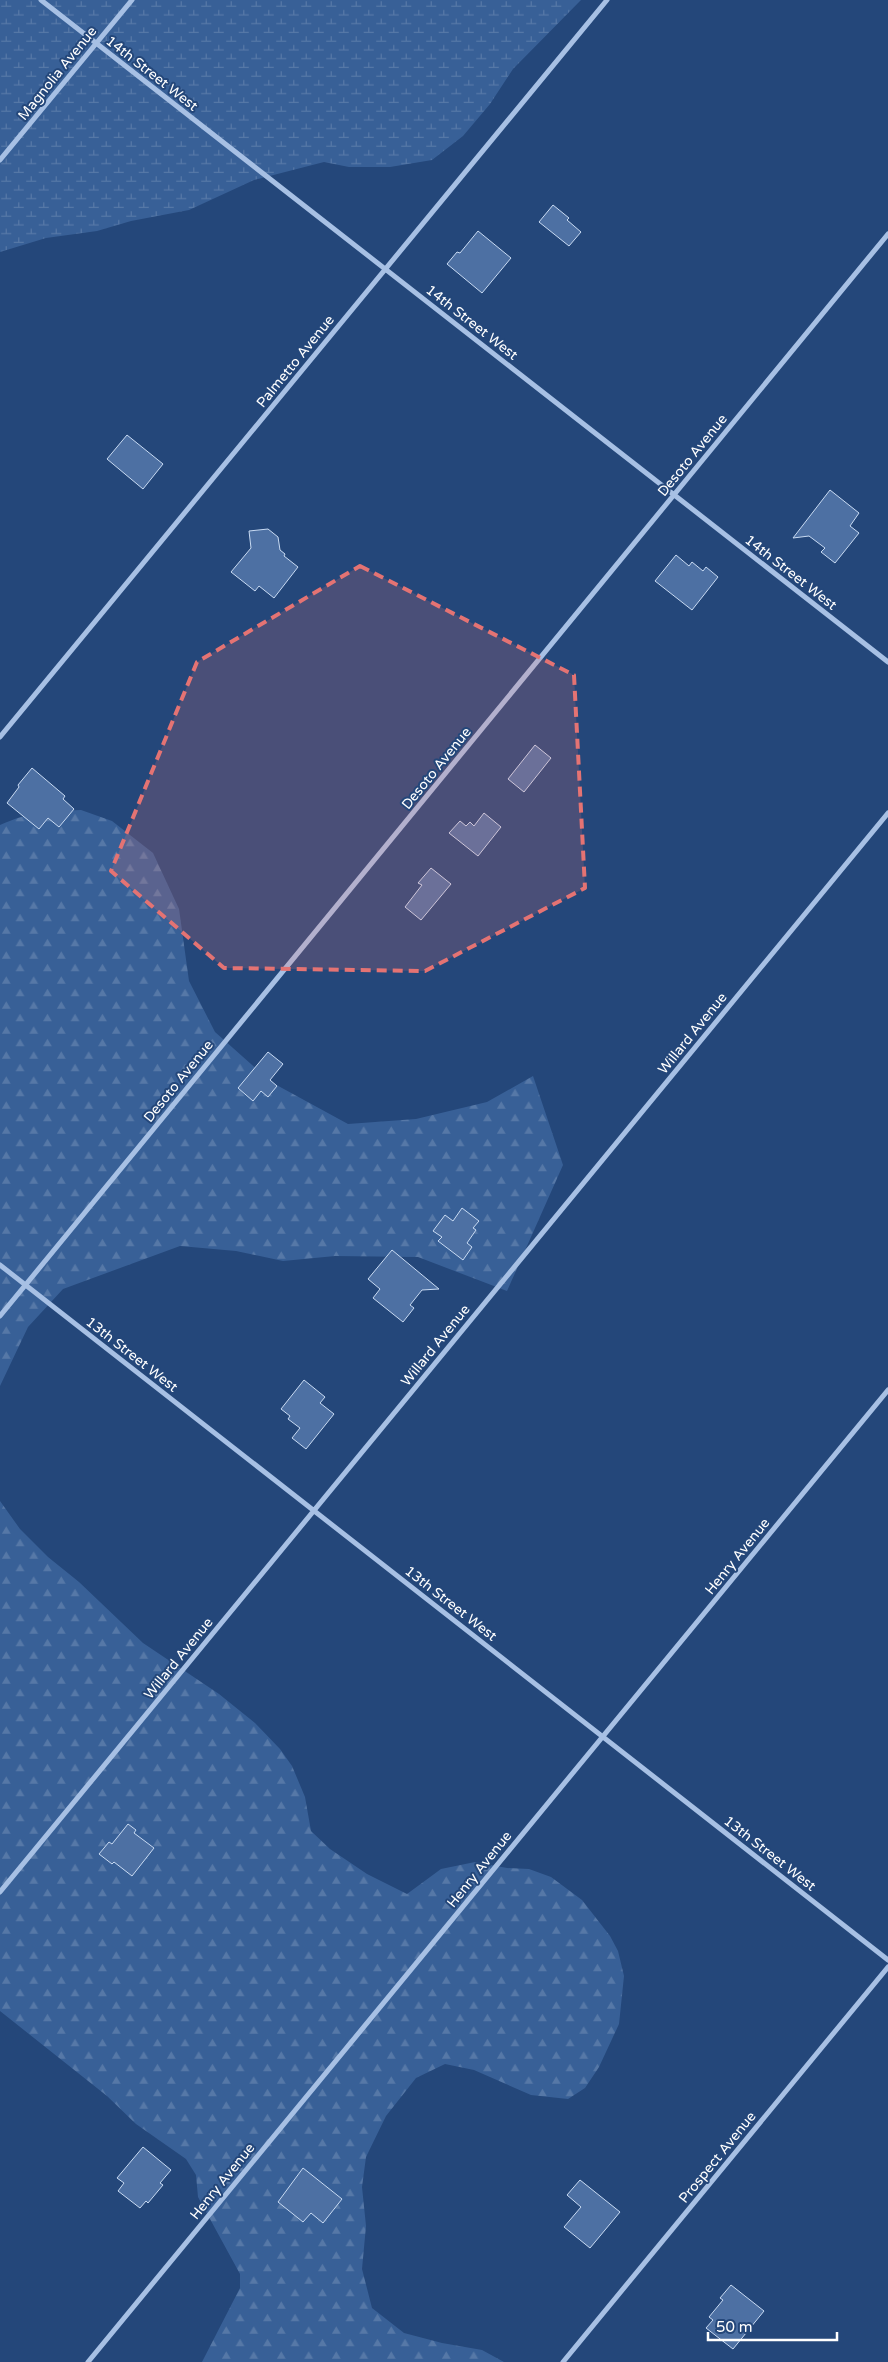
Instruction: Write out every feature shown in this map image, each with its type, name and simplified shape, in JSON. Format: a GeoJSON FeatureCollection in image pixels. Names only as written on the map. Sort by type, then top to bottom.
{"type":"FeatureCollection","features":[{"type":"Feature","properties":{"kind":"street","name":"14th Street West"},"geometry":{"type":"LineString","coordinates":[[41,0],[888,662]]}},
{"type":"Feature","properties":{"kind":"street","name":"Magnolia Avenue"},"geometry":{"type":"LineString","coordinates":[[0,160],[132,0]]}},
{"type":"Feature","properties":{"kind":"street","name":"Palmetto Avenue"},"geometry":{"type":"LineString","coordinates":[[0,737],[607,0]]}},
{"type":"Feature","properties":{"kind":"street","name":"Desoto Avenue"},"geometry":{"type":"LineString","coordinates":[[0,1316],[888,234]]}},
{"type":"Feature","properties":{"kind":"street","name":"Willard Avenue"},"geometry":{"type":"LineString","coordinates":[[0,1892],[888,813]]}},
{"type":"Feature","properties":{"kind":"street","name":"13th Street West"},"geometry":{"type":"LineString","coordinates":[[0,1265],[888,1960]]}},
{"type":"Feature","properties":{"kind":"street","name":"Henry Avenue"},"geometry":{"type":"LineString","coordinates":[[88,2362],[888,1390]]}},
{"type":"Feature","properties":{"kind":"street","name":"Prospect Avenue"},"geometry":{"type":"LineString","coordinates":[[563,2362],[888,1967]]}},
{"type":"Feature","properties":{"kind":"highlighted area"},"geometry":{"type":"Polygon","coordinates":[[[360,566],[574,675],[585,888],[425,971],[224,968],[111,871],[197,662],[360,566]]]}},
{"type":"Feature","properties":{"kind":"green space"},"geometry":{"type":"Polygon","coordinates":[[[0,0],[581,0],[513,69],[490,104],[463,136],[432,160],[390,167],[349,167],[324,162],[254,180],[189,210],[131,221],[97,231],[46,238],[0,252],[0,0]]]}},
{"type":"Feature","properties":{"kind":"green space"},"geometry":{"type":"Polygon","coordinates":[[[81,810],[112,821],[153,853],[179,909],[189,981],[215,1032],[271,1082],[348,1124],[416,1119],[487,1102],[533,1076],[563,1165],[507,1291],[418,1257],[335,1256],[283,1261],[236,1251],[180,1246],[63,1289],[28,1327],[0,1386],[0,825],[21,817],[40,813],[81,810]]]}},
{"type":"Feature","properties":{"kind":"green space"},"geometry":{"type":"Polygon","coordinates":[[[0,1501],[20,1529],[48,1557],[79,1582],[143,1643],[219,1694],[255,1723],[280,1749],[292,1766],[305,1797],[311,1831],[330,1849],[367,1874],[407,1894],[441,1869],[475,1862],[507,1868],[529,1869],[551,1877],[582,1900],[610,1936],[618,1951],[624,1976],[619,2024],[599,2067],[585,2088],[568,2099],[531,2095],[474,2070],[445,2064],[416,2078],[386,2116],[366,2157],[362,2187],[366,2226],[362,2269],[372,2308],[404,2333],[442,2343],[482,2350],[504,2362],[202,2362],[240,2288],[240,2274],[198,2197],[196,2175],[186,2159],[136,2124],[107,2096],[0,2011],[0,1501]]]}},
{"type":"Feature","properties":{"kind":"building"},"geometry":{"type":"Polygon","coordinates":[[[553,205],[569,218],[567,220],[581,232],[569,246],[539,222],[553,205]]]}},
{"type":"Feature","properties":{"kind":"building"},"geometry":{"type":"Polygon","coordinates":[[[478,231],[511,258],[482,293],[447,264],[457,252],[460,253],[478,231]]]}},
{"type":"Feature","properties":{"kind":"building"},"geometry":{"type":"Polygon","coordinates":[[[127,435],[163,464],[143,489],[107,459],[127,435]]]}},
{"type":"Feature","properties":{"kind":"building"},"geometry":{"type":"Polygon","coordinates":[[[830,490],[859,513],[850,526],[859,533],[835,563],[821,552],[825,548],[809,536],[793,538],[830,490]]]}},
{"type":"Feature","properties":{"kind":"building"},"geometry":{"type":"Polygon","coordinates":[[[268,529],[278,537],[280,550],[285,554],[284,556],[298,567],[274,598],[259,586],[255,591],[231,572],[251,548],[249,531],[268,529]]]}},
{"type":"Feature","properties":{"kind":"building"},"geometry":{"type":"Polygon","coordinates":[[[676,555],[689,566],[692,562],[703,571],[706,567],[718,577],[692,610],[655,581],[676,555]]]}},
{"type":"Feature","properties":{"kind":"building"},"geometry":{"type":"Polygon","coordinates":[[[535,745],[551,758],[524,792],[508,779],[535,745]]]}},
{"type":"Feature","properties":{"kind":"building"},"geometry":{"type":"Polygon","coordinates":[[[32,768],[65,796],[63,799],[74,809],[59,827],[48,818],[39,829],[7,803],[19,787],[18,785],[32,768]]]}},
{"type":"Feature","properties":{"kind":"building"},"geometry":{"type":"Polygon","coordinates":[[[484,813],[501,827],[478,856],[449,833],[460,821],[466,826],[470,822],[474,826],[484,813]]]}},
{"type":"Feature","properties":{"kind":"building"},"geometry":{"type":"Polygon","coordinates":[[[431,868],[451,884],[421,920],[405,907],[422,885],[418,883],[431,868]]]}},
{"type":"Feature","properties":{"kind":"building"},"geometry":{"type":"Polygon","coordinates":[[[268,1052],[283,1064],[270,1080],[277,1086],[268,1097],[261,1091],[253,1101],[238,1088],[268,1052]]]}},
{"type":"Feature","properties":{"kind":"building"},"geometry":{"type":"Polygon","coordinates":[[[462,1208],[479,1221],[473,1228],[476,1230],[467,1243],[472,1247],[463,1260],[438,1241],[442,1237],[433,1231],[445,1215],[453,1221],[462,1208]]]}},
{"type":"Feature","properties":{"kind":"building"},"geometry":{"type":"Polygon","coordinates":[[[392,1250],[439,1289],[422,1290],[410,1305],[414,1308],[403,1322],[373,1298],[380,1289],[368,1279],[392,1250]]]}},
{"type":"Feature","properties":{"kind":"building"},"geometry":{"type":"Polygon","coordinates":[[[304,1380],[325,1397],[320,1403],[334,1414],[306,1449],[292,1438],[300,1428],[288,1419],[290,1416],[281,1409],[304,1380]]]}},
{"type":"Feature","properties":{"kind":"building"},"geometry":{"type":"Polygon","coordinates":[[[128,1824],[136,1830],[134,1833],[154,1848],[132,1876],[114,1862],[112,1864],[99,1854],[109,1842],[112,1844],[128,1824]]]}},
{"type":"Feature","properties":{"kind":"building"},"geometry":{"type":"Polygon","coordinates":[[[143,2147],[171,2170],[160,2183],[163,2185],[148,2203],[146,2201],[140,2208],[118,2191],[124,2183],[117,2178],[143,2147]]]}},
{"type":"Feature","properties":{"kind":"building"},"geometry":{"type":"Polygon","coordinates":[[[303,2168],[342,2199],[323,2223],[311,2213],[303,2222],[278,2202],[303,2168]]]}},
{"type":"Feature","properties":{"kind":"building"},"geometry":{"type":"Polygon","coordinates":[[[580,2180],[620,2212],[590,2248],[564,2227],[581,2207],[567,2195],[580,2180]]]}},
{"type":"Feature","properties":{"kind":"building"},"geometry":{"type":"Polygon","coordinates":[[[731,2285],[764,2311],[733,2349],[706,2328],[713,2320],[709,2317],[723,2300],[720,2298],[731,2285]]]}}]}
